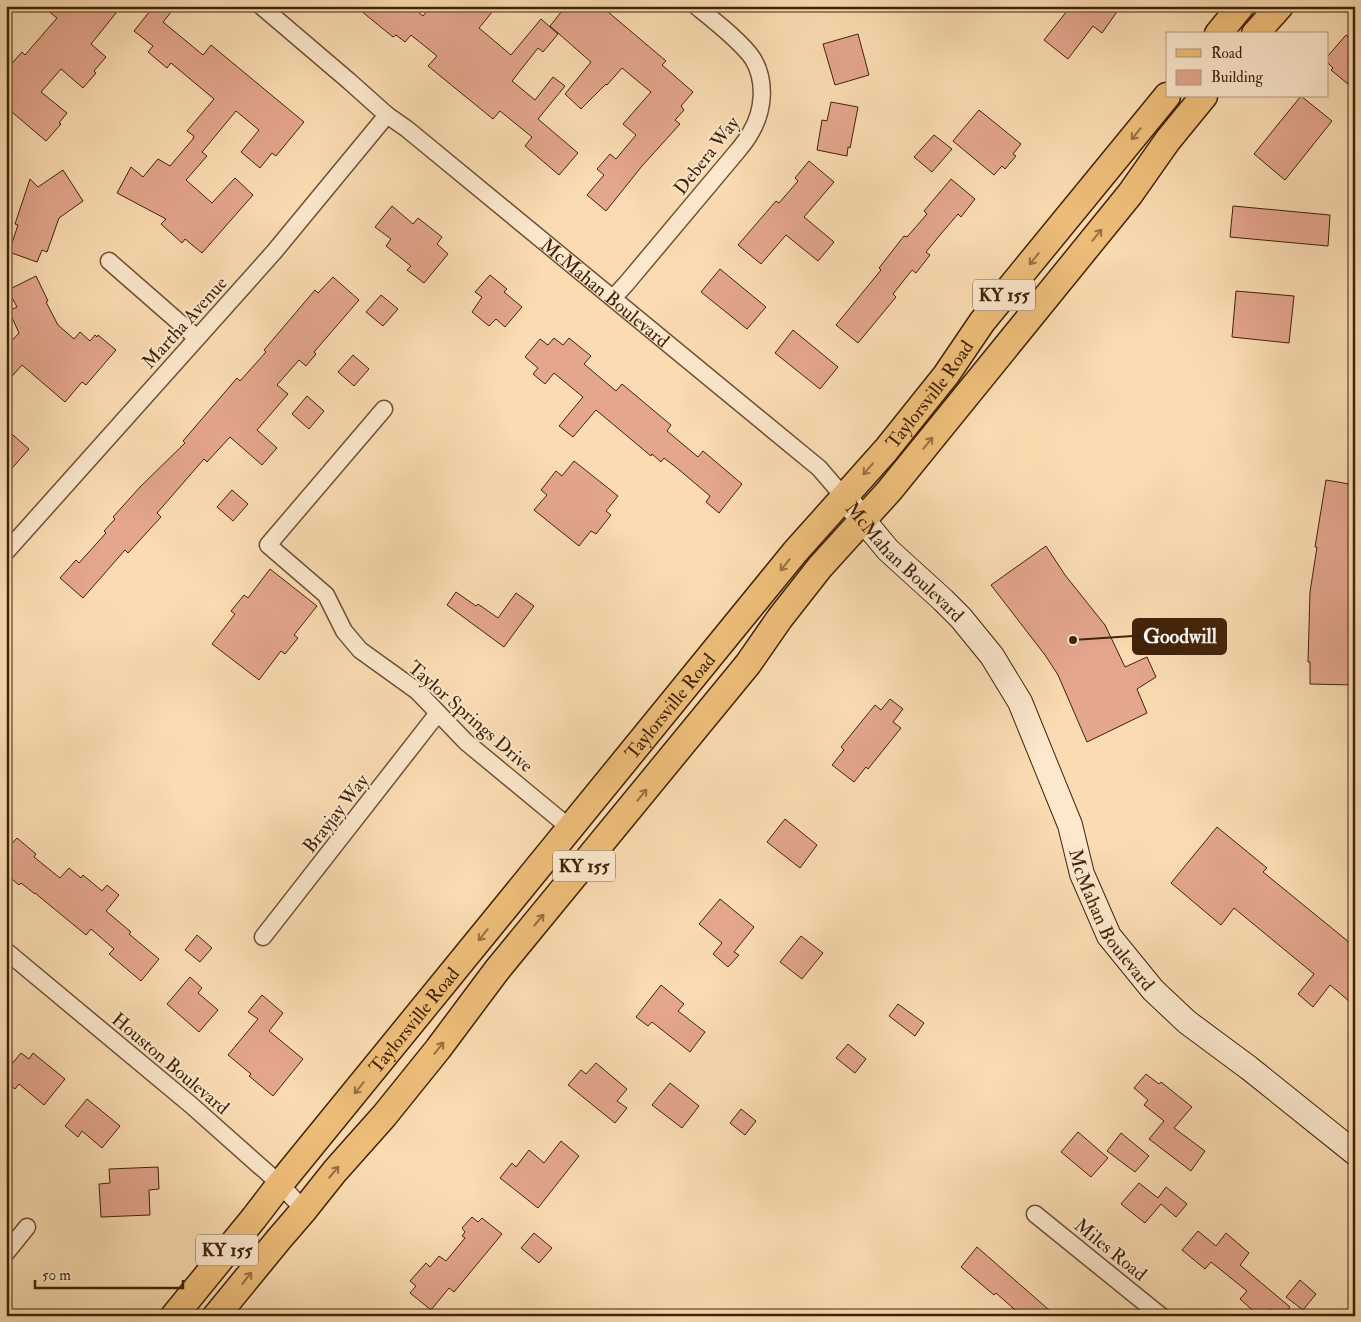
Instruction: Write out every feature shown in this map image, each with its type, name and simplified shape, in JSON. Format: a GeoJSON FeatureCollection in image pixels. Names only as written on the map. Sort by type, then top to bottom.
{"type":"FeatureCollection","features":[{"type":"Feature","properties":{"kind":"main road"},"geometry":{"type":"LineString","coordinates":[[1220,32],[1241,6]]}},
{"type":"Feature","properties":{"kind":"main road"},"geometry":{"type":"LineString","coordinates":[[1257,32],[1280,6]]}},
{"type":"Feature","properties":{"kind":"main road","name":"Taylorsville Road"},"geometry":{"type":"LineString","coordinates":[[174,1316],[795,552],[886,450],[946,375],[982,322],[1166,97]]}},
{"type":"Feature","properties":{"kind":"main road","name":"Taylorsville Road"},"geometry":{"type":"LineString","coordinates":[[216,1316],[335,1171],[384,1116],[438,1049],[497,970],[748,664],[780,618],[820,567],[889,491],[1130,194],[1168,140],[1202,98]]}},
{"type":"Feature","properties":{"kind":"street","name":"McMahan Boulevard"},"geometry":{"type":"LineString","coordinates":[[261,6],[387,115],[819,468],[888,550],[937,594],[992,656],[1020,702],[1070,825],[1082,874],[1109,936],[1153,990],[1187,1022],[1249,1068],[1355,1153]]}},
{"type":"Feature","properties":{"kind":"street","name":"Debera Way"},"geometry":{"type":"LineString","coordinates":[[612,298],[626,284],[735,154],[757,121],[762,89],[758,70],[752,57],[736,40],[696,6]]}},
{"type":"Feature","properties":{"kind":"street","name":"Martha Avenue"},"geometry":{"type":"LineString","coordinates":[[6,552],[274,252],[387,115]]}},
{"type":"Feature","properties":{"kind":"street"},"geometry":{"type":"LineString","coordinates":[[109,261],[197,338]]}},
{"type":"Feature","properties":{"kind":"street","name":"Taylor Springs Drive"},"geometry":{"type":"LineString","coordinates":[[384,409],[268,545],[326,595],[344,632],[360,650],[417,691],[466,742],[570,828]]}},
{"type":"Feature","properties":{"kind":"street","name":"Brayjay Way"},"geometry":{"type":"LineString","coordinates":[[263,937],[438,712]]}},
{"type":"Feature","properties":{"kind":"street","name":"Houston Boulevard"},"geometry":{"type":"LineString","coordinates":[[6,951],[191,1105],[280,1184],[304,1210]]}},
{"type":"Feature","properties":{"kind":"street","name":"Miles Road"},"geometry":{"type":"LineString","coordinates":[[1035,1214],[1161,1316]]}},
{"type":"Feature","properties":{"kind":"street"},"geometry":{"type":"LineString","coordinates":[[6,1253],[27,1228]]}},
{"type":"Feature","properties":{"kind":"building"},"geometry":{"type":"Polygon","coordinates":[[[42,6],[107,6],[116,13],[91,44],[106,57],[94,71],[96,73],[83,88],[61,69],[41,92],[67,113],[59,123],[61,124],[46,141],[6,107],[6,70],[22,52],[25,55],[57,18],[42,6]]]}},
{"type":"Feature","properties":{"kind":"building"},"geometry":{"type":"Polygon","coordinates":[[[154,6],[176,6],[163,22],[203,55],[211,45],[304,122],[276,156],[272,153],[260,168],[241,152],[259,130],[236,111],[202,152],[207,156],[186,180],[212,203],[235,178],[253,195],[202,253],[185,239],[182,243],[161,224],[166,219],[117,193],[131,167],[143,177],[158,159],[170,166],[193,139],[194,136],[187,131],[214,99],[171,63],[167,68],[148,52],[153,46],[134,31],[154,6]]]}},
{"type":"Feature","properties":{"kind":"building"},"geometry":{"type":"Polygon","coordinates":[[[355,6],[411,6],[423,16],[431,6],[497,6],[479,28],[511,55],[541,19],[558,34],[543,52],[538,48],[512,81],[535,100],[553,77],[565,86],[538,119],[578,153],[559,175],[525,146],[532,137],[500,111],[493,119],[428,66],[437,56],[411,35],[405,42],[396,35],[393,37],[355,6]]]}},
{"type":"Feature","properties":{"kind":"building"},"geometry":{"type":"Polygon","coordinates":[[[566,6],[601,6],[666,61],[662,65],[693,92],[681,106],[684,110],[675,120],[680,124],[642,166],[606,211],[587,195],[604,175],[597,169],[610,154],[616,159],[636,135],[623,124],[651,92],[622,68],[581,109],[565,94],[591,62],[550,26],[566,6]]]}},
{"type":"Feature","properties":{"kind":"building"},"geometry":{"type":"Polygon","coordinates":[[[1071,6],[1121,6],[1102,33],[1093,26],[1068,59],[1044,40],[1071,6]]]}},
{"type":"Feature","properties":{"kind":"building"},"geometry":{"type":"Polygon","coordinates":[[[858,34],[869,75],[835,85],[823,44],[858,34]]]}},
{"type":"Feature","properties":{"kind":"building"},"geometry":{"type":"Polygon","coordinates":[[[1346,35],[1355,43],[1355,75],[1348,84],[1331,70],[1333,68],[1328,63],[1328,56],[1346,35]]]}},
{"type":"Feature","properties":{"kind":"building"},"geometry":{"type":"Polygon","coordinates":[[[1299,98],[1303,98],[1332,121],[1285,180],[1254,154],[1299,98]]]}},
{"type":"Feature","properties":{"kind":"building"},"geometry":{"type":"Polygon","coordinates":[[[831,102],[858,107],[847,156],[817,150],[822,120],[827,121],[831,102]]]}},
{"type":"Feature","properties":{"kind":"building"},"geometry":{"type":"Polygon","coordinates":[[[979,110],[1021,144],[1013,154],[1016,156],[1005,169],[1002,166],[994,175],[953,141],[979,110]]]}},
{"type":"Feature","properties":{"kind":"building"},"geometry":{"type":"Polygon","coordinates":[[[934,135],[952,149],[932,172],[914,157],[934,135]]]}},
{"type":"Feature","properties":{"kind":"building"},"geometry":{"type":"Polygon","coordinates":[[[809,161],[834,182],[804,217],[834,242],[818,261],[786,235],[761,264],[738,245],[776,201],[779,203],[798,181],[795,178],[809,161]]]}},
{"type":"Feature","properties":{"kind":"building"},"geometry":{"type":"Polygon","coordinates":[[[63,170],[83,201],[59,218],[47,252],[42,250],[37,262],[9,252],[18,225],[15,224],[30,179],[38,187],[63,170]]]}},
{"type":"Feature","properties":{"kind":"building"},"geometry":{"type":"Polygon","coordinates":[[[951,179],[975,199],[961,217],[958,214],[926,252],[930,255],[916,273],[912,270],[893,294],[896,297],[858,343],[836,325],[881,270],[879,268],[904,236],[907,237],[927,214],[924,211],[951,179]]]}},
{"type":"Feature","properties":{"kind":"building"},"geometry":{"type":"Polygon","coordinates":[[[392,206],[413,224],[418,218],[442,237],[437,244],[448,254],[424,283],[407,270],[411,266],[386,246],[391,239],[375,227],[392,206]]]}},
{"type":"Feature","properties":{"kind":"building"},"geometry":{"type":"Polygon","coordinates":[[[1233,206],[1330,215],[1328,246],[1230,237],[1233,206]]]}},
{"type":"Feature","properties":{"kind":"building"},"geometry":{"type":"Polygon","coordinates":[[[720,269],[766,307],[747,329],[701,292],[720,269]]]}},
{"type":"Feature","properties":{"kind":"building"},"geometry":{"type":"Polygon","coordinates":[[[490,275],[507,289],[504,292],[522,307],[505,327],[496,319],[489,326],[472,312],[482,297],[475,292],[490,275]]]}},
{"type":"Feature","properties":{"kind":"building"},"geometry":{"type":"Polygon","coordinates":[[[36,276],[48,301],[46,302],[58,325],[74,339],[80,332],[90,341],[95,335],[97,337],[98,335],[116,350],[86,385],[82,382],[65,402],[22,365],[6,383],[6,347],[19,333],[9,311],[17,307],[8,290],[36,276]]]}},
{"type":"Feature","properties":{"kind":"building"},"geometry":{"type":"Polygon","coordinates":[[[333,277],[359,300],[314,352],[316,354],[306,366],[299,360],[277,385],[288,394],[257,430],[277,448],[262,465],[230,437],[207,462],[204,459],[157,513],[161,517],[128,553],[125,550],[83,598],[60,578],[76,560],[79,563],[106,533],[104,531],[115,519],[113,517],[140,487],[185,443],[183,441],[237,378],[240,381],[266,352],[264,350],[315,290],[318,293],[333,277]]]}},
{"type":"Feature","properties":{"kind":"building"},"geometry":{"type":"Polygon","coordinates":[[[1236,291],[1294,296],[1289,343],[1232,337],[1236,291]]]}},
{"type":"Feature","properties":{"kind":"building"},"geometry":{"type":"Polygon","coordinates":[[[381,295],[398,309],[383,326],[366,312],[381,295]]]}},
{"type":"Feature","properties":{"kind":"building"},"geometry":{"type":"Polygon","coordinates":[[[793,330],[838,367],[820,389],[775,353],[793,330]]]}},
{"type":"Feature","properties":{"kind":"building"},"geometry":{"type":"Polygon","coordinates":[[[554,338],[563,345],[569,338],[591,356],[584,364],[616,391],[622,384],[671,425],[667,431],[698,457],[703,451],[742,484],[719,513],[706,502],[710,496],[677,468],[664,458],[661,462],[652,454],[651,456],[596,410],[573,437],[559,426],[583,397],[554,373],[545,384],[533,374],[538,368],[525,357],[540,339],[548,345],[554,338]]]}},
{"type":"Feature","properties":{"kind":"building"},"geometry":{"type":"Polygon","coordinates":[[[353,355],[369,369],[354,386],[338,372],[353,355]]]}},
{"type":"Feature","properties":{"kind":"building"},"geometry":{"type":"Polygon","coordinates":[[[307,396],[324,411],[309,429],[292,414],[307,396]]]}},
{"type":"Feature","properties":{"kind":"building"},"geometry":{"type":"Polygon","coordinates":[[[6,429],[29,449],[6,475],[6,429]]]}},
{"type":"Feature","properties":{"kind":"building"},"geometry":{"type":"Polygon","coordinates":[[[574,461],[618,496],[606,511],[611,515],[596,534],[591,531],[579,546],[534,510],[547,495],[541,490],[556,471],[562,476],[574,461]]]}},
{"type":"Feature","properties":{"kind":"building"},"geometry":{"type":"Polygon","coordinates":[[[1326,480],[1355,485],[1355,685],[1310,684],[1310,662],[1308,662],[1310,592],[1326,480]]]}},
{"type":"Feature","properties":{"kind":"building"},"geometry":{"type":"Polygon","coordinates":[[[232,490],[248,504],[233,521],[217,507],[232,490]]]}},
{"type":"Feature","properties":{"kind":"building"},"geometry":{"type":"Polygon","coordinates":[[[1046,546],[1065,575],[1105,625],[1125,667],[1147,657],[1156,677],[1137,689],[1147,713],[1087,742],[1058,675],[1045,655],[991,585],[1046,546]]]}},
{"type":"Feature","properties":{"kind":"building"},"geometry":{"type":"Polygon","coordinates":[[[270,569],[317,606],[294,635],[298,638],[285,654],[281,651],[259,680],[212,644],[235,614],[231,611],[244,595],[248,598],[270,569]]]}},
{"type":"Feature","properties":{"kind":"building"},"geometry":{"type":"Polygon","coordinates":[[[456,592],[498,618],[516,593],[534,606],[504,647],[447,605],[456,592]]]}},
{"type":"Feature","properties":{"kind":"building"},"geometry":{"type":"Polygon","coordinates":[[[890,699],[903,709],[893,722],[901,728],[868,769],[866,767],[854,782],[832,765],[844,750],[841,747],[875,705],[881,710],[890,699]]]}},
{"type":"Feature","properties":{"kind":"building"},"geometry":{"type":"Polygon","coordinates":[[[785,819],[817,845],[800,868],[767,842],[785,819]]]}},
{"type":"Feature","properties":{"kind":"building"},"geometry":{"type":"Polygon","coordinates":[[[1217,827],[1267,868],[1263,872],[1355,947],[1355,1006],[1330,985],[1313,1007],[1298,994],[1314,974],[1234,908],[1221,925],[1171,883],[1217,827]]]}},
{"type":"Feature","properties":{"kind":"building"},"geometry":{"type":"Polygon","coordinates":[[[17,838],[36,854],[34,857],[60,878],[69,868],[81,878],[83,875],[102,891],[107,885],[119,895],[106,911],[131,932],[129,934],[159,959],[141,981],[109,954],[114,949],[91,929],[86,935],[35,893],[21,883],[19,885],[6,874],[6,850],[17,838]]]}},
{"type":"Feature","properties":{"kind":"building"},"geometry":{"type":"Polygon","coordinates":[[[720,899],[754,927],[734,952],[739,955],[728,967],[713,954],[722,943],[699,924],[720,899]]]}},
{"type":"Feature","properties":{"kind":"building"},"geometry":{"type":"Polygon","coordinates":[[[197,935],[212,948],[200,962],[185,950],[197,935]]]}},
{"type":"Feature","properties":{"kind":"building"},"geometry":{"type":"Polygon","coordinates":[[[801,936],[823,953],[802,979],[780,962],[801,936]]]}},
{"type":"Feature","properties":{"kind":"building"},"geometry":{"type":"Polygon","coordinates":[[[190,977],[202,988],[198,993],[218,1010],[199,1032],[167,1004],[190,977]]]}},
{"type":"Feature","properties":{"kind":"building"},"geometry":{"type":"Polygon","coordinates":[[[661,985],[684,1004],[678,1011],[705,1032],[690,1052],[652,1022],[648,1026],[636,1017],[661,985]]]}},
{"type":"Feature","properties":{"kind":"building"},"geometry":{"type":"Polygon","coordinates":[[[262,995],[283,1013],[269,1031],[303,1059],[273,1096],[228,1055],[258,1019],[248,1012],[262,995]]]}},
{"type":"Feature","properties":{"kind":"building"},"geometry":{"type":"Polygon","coordinates":[[[898,1004],[924,1023],[915,1036],[889,1016],[898,1004]]]}},
{"type":"Feature","properties":{"kind":"building"},"geometry":{"type":"Polygon","coordinates":[[[848,1044],[866,1059],[855,1073],[836,1058],[848,1044]]]}},
{"type":"Feature","properties":{"kind":"building"},"geometry":{"type":"Polygon","coordinates":[[[21,1053],[29,1059],[33,1053],[65,1079],[44,1105],[19,1084],[15,1089],[6,1082],[6,1071],[21,1053]]]}},
{"type":"Feature","properties":{"kind":"building"},"geometry":{"type":"Polygon","coordinates":[[[596,1063],[627,1089],[617,1101],[627,1108],[615,1123],[568,1085],[581,1070],[586,1074],[596,1063]]]}},
{"type":"Feature","properties":{"kind":"building"},"geometry":{"type":"Polygon","coordinates":[[[1146,1074],[1159,1084],[1161,1082],[1192,1107],[1174,1128],[1205,1151],[1191,1171],[1149,1139],[1164,1121],[1144,1105],[1148,1100],[1134,1088],[1146,1074]]]}},
{"type":"Feature","properties":{"kind":"building"},"geometry":{"type":"Polygon","coordinates":[[[670,1083],[699,1106],[682,1128],[652,1105],[670,1083]]]}},
{"type":"Feature","properties":{"kind":"building"},"geometry":{"type":"Polygon","coordinates":[[[87,1099],[120,1126],[102,1148],[82,1131],[78,1137],[65,1126],[87,1099]]]}},
{"type":"Feature","properties":{"kind":"building"},"geometry":{"type":"Polygon","coordinates":[[[741,1109],[756,1121],[745,1135],[730,1123],[741,1109]]]}},
{"type":"Feature","properties":{"kind":"building"},"geometry":{"type":"Polygon","coordinates":[[[1078,1132],[1108,1158],[1091,1177],[1061,1152],[1078,1132]]]}},
{"type":"Feature","properties":{"kind":"building"},"geometry":{"type":"Polygon","coordinates":[[[1121,1133],[1149,1156],[1135,1172],[1107,1151],[1121,1133]]]}},
{"type":"Feature","properties":{"kind":"building"},"geometry":{"type":"Polygon","coordinates":[[[561,1141],[579,1156],[538,1208],[500,1178],[512,1163],[516,1167],[529,1150],[544,1163],[561,1141]]]}},
{"type":"Feature","properties":{"kind":"building"},"geometry":{"type":"Polygon","coordinates":[[[158,1167],[159,1189],[149,1190],[150,1215],[101,1217],[99,1184],[110,1183],[109,1169],[158,1167]]]}},
{"type":"Feature","properties":{"kind":"building"},"geometry":{"type":"Polygon","coordinates":[[[1139,1183],[1158,1198],[1166,1187],[1187,1204],[1176,1217],[1161,1204],[1145,1223],[1121,1204],[1139,1183]]]}},
{"type":"Feature","properties":{"kind":"building"},"geometry":{"type":"Polygon","coordinates":[[[472,1217],[478,1222],[482,1218],[502,1234],[454,1292],[449,1288],[431,1310],[410,1293],[416,1286],[410,1281],[426,1263],[430,1267],[439,1256],[446,1261],[465,1238],[462,1236],[465,1232],[462,1228],[472,1217]]]}},
{"type":"Feature","properties":{"kind":"building"},"geometry":{"type":"Polygon","coordinates":[[[1198,1231],[1216,1246],[1226,1233],[1249,1253],[1240,1265],[1290,1307],[1283,1316],[1278,1316],[1270,1309],[1265,1316],[1259,1316],[1240,1299],[1247,1291],[1211,1262],[1205,1269],[1182,1250],[1198,1231]]]}},
{"type":"Feature","properties":{"kind":"building"},"geometry":{"type":"Polygon","coordinates":[[[534,1233],[552,1248],[539,1263],[521,1248],[534,1233]]]}},
{"type":"Feature","properties":{"kind":"building"},"geometry":{"type":"Polygon","coordinates":[[[977,1247],[1056,1316],[1022,1316],[996,1293],[994,1295],[961,1267],[977,1247]]]}},
{"type":"Feature","properties":{"kind":"building"},"geometry":{"type":"Polygon","coordinates":[[[1300,1280],[1316,1294],[1303,1310],[1286,1297],[1300,1280]]]}},
{"type":"Feature","properties":{"kind":"place","name":"Goodwill"},"geometry":{"type":"Point","coordinates":[1073,640]}}]}
